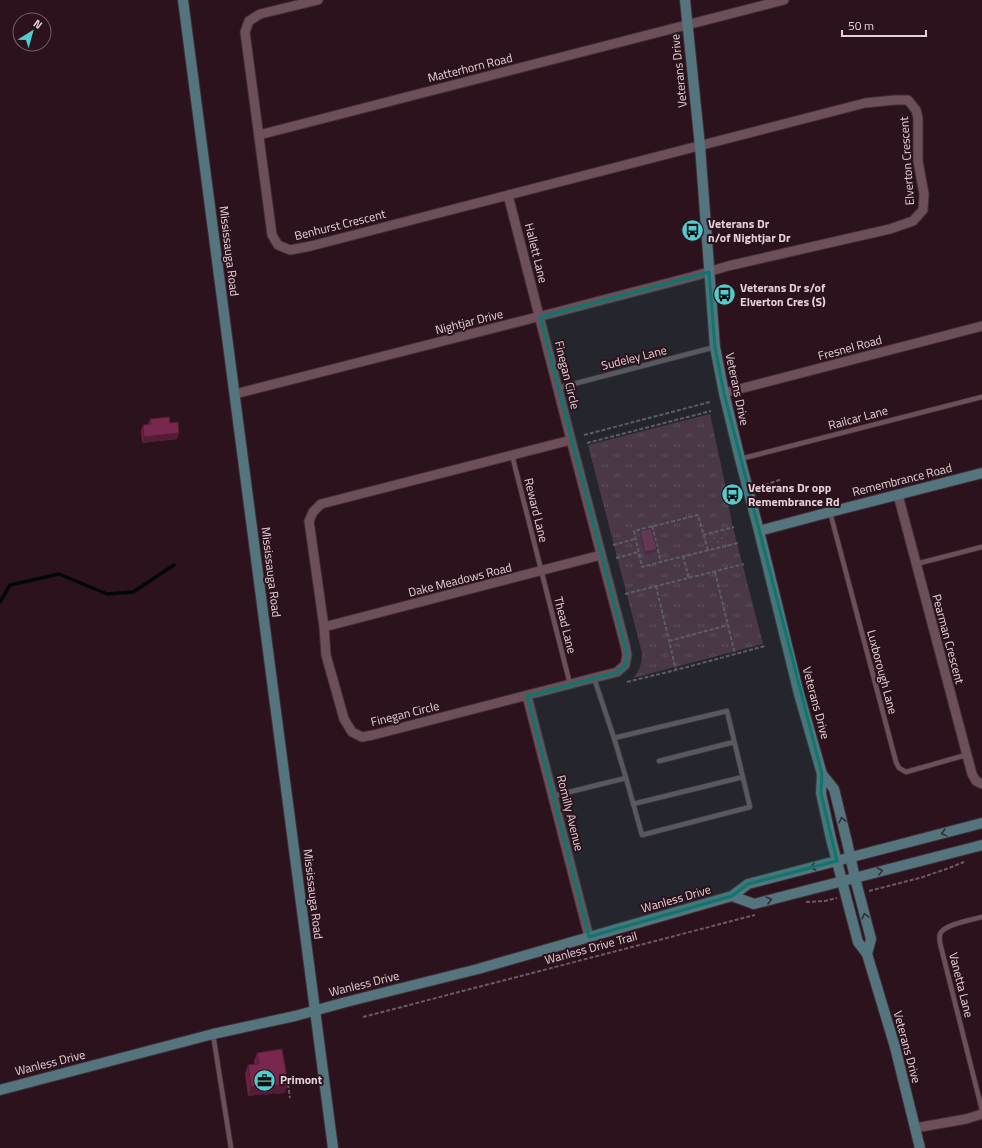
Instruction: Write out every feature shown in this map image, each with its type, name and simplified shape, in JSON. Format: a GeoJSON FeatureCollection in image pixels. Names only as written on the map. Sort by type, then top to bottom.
{"type":"FeatureCollection","features":[{"type":"Feature","properties":{"kind":"main road","name":"Mississauga Road"},"geometry":{"type":"LineString","coordinates":[[183,0],[333,1148]]}},
{"type":"Feature","properties":{"kind":"main road","name":"Veterans Drive"},"geometry":{"type":"LineString","coordinates":[[685,0],[700,146],[715,347],[724,393],[799,694],[822,774],[821,793],[831,839],[858,942],[867,954],[895,1047],[920,1148]]}},
{"type":"Feature","properties":{"kind":"main road","name":"Remembrance Road"},"geometry":{"type":"LineString","coordinates":[[759,531],[982,473]]}},
{"type":"Feature","properties":{"kind":"main road","name":"Veterans Drive"},"geometry":{"type":"LineString","coordinates":[[822,774],[834,789],[871,939],[867,954]]}},
{"type":"Feature","properties":{"kind":"main road","name":"Wanless Drive"},"geometry":{"type":"LineString","coordinates":[[0,1090],[213,1034],[294,1016],[478,968],[732,896],[748,884],[982,823]]}},
{"type":"Feature","properties":{"kind":"main road"},"geometry":{"type":"LineString","coordinates":[[732,896],[754,904],[982,845]]}},
{"type":"Feature","properties":{"kind":"street","name":"Benhurst Crescent"},"geometry":{"type":"LineString","coordinates":[[318,0],[260,14],[249,21],[245,32],[272,235],[278,246],[290,250],[311,246],[700,146]]}},
{"type":"Feature","properties":{"kind":"street","name":"Matterhorn Road"},"geometry":{"type":"LineString","coordinates":[[259,135],[784,0]]}},
{"type":"Feature","properties":{"kind":"street","name":"Elverton Crescent"},"geometry":{"type":"LineString","coordinates":[[700,146],[865,103],[908,100],[916,110],[918,118],[918,161],[924,194],[923,210],[913,221],[890,229],[728,266],[709,272]]}},
{"type":"Feature","properties":{"kind":"street","name":"Hallett Lane"},"geometry":{"type":"LineString","coordinates":[[508,195],[540,316]]}},
{"type":"Feature","properties":{"kind":"street","name":"Nightjar Drive"},"geometry":{"type":"LineString","coordinates":[[235,394],[709,272]]}},
{"type":"Feature","properties":{"kind":"street","name":"Finegan Circle"},"geometry":{"type":"LineString","coordinates":[[540,316],[625,645],[627,655],[624,665],[617,672],[362,737],[352,732],[344,719],[326,655],[324,627],[309,521],[313,512],[321,504],[571,440]]}},
{"type":"Feature","properties":{"kind":"street","name":"Fresnel Road"},"geometry":{"type":"LineString","coordinates":[[724,393],[982,326]]}},
{"type":"Feature","properties":{"kind":"street","name":"Pearman Crescent"},"geometry":{"type":"LineString","coordinates":[[898,495],[966,755],[972,774],[976,781],[982,784]]}},
{"type":"Feature","properties":{"kind":"street","name":"Dake Meadows Road"},"geometry":{"type":"LineString","coordinates":[[324,627],[602,555]]}},
{"type":"Feature","properties":{"kind":"street","name":"Romilly Avenue"},"geometry":{"type":"LineString","coordinates":[[527,696],[589,937]]}},
{"type":"Feature","properties":{"kind":"street"},"geometry":{"type":"LineString","coordinates":[[915,1128],[966,1119],[982,1114]]}},
{"type":"Feature","properties":{"kind":"lane","name":"Sudeley Lane"},"geometry":{"type":"LineString","coordinates":[[558,388],[715,347]]}},
{"type":"Feature","properties":{"kind":"lane","name":"Railcar Lane"},"geometry":{"type":"LineString","coordinates":[[740,459],[982,396]]}},
{"type":"Feature","properties":{"kind":"lane","name":"Reward Lane"},"geometry":{"type":"LineString","coordinates":[[512,455],[542,571]]}},
{"type":"Feature","properties":{"kind":"lane","name":"Luxborough Lane"},"geometry":{"type":"LineString","coordinates":[[830,512],[896,762],[899,768],[906,772],[966,755]]}},
{"type":"Feature","properties":{"kind":"lane"},"geometry":{"type":"LineString","coordinates":[[916,564],[982,547]]}},
{"type":"Feature","properties":{"kind":"lane","name":"Thead Lane"},"geometry":{"type":"LineString","coordinates":[[542,571],[570,684]]}},
{"type":"Feature","properties":{"kind":"lane"},"geometry":{"type":"LineString","coordinates":[[594,678],[614,738],[642,835],[750,807],[727,711],[614,738]]}},
{"type":"Feature","properties":{"kind":"lane"},"geometry":{"type":"LineString","coordinates":[[659,761],[734,742]]}},
{"type":"Feature","properties":{"kind":"lane"},"geometry":{"type":"LineString","coordinates":[[553,796],[626,778]]}},
{"type":"Feature","properties":{"kind":"lane"},"geometry":{"type":"LineString","coordinates":[[634,804],[743,778]]}},
{"type":"Feature","properties":{"kind":"lane","name":"Vanetta Lane"},"geometry":{"type":"LineString","coordinates":[[982,917],[948,927],[939,935],[982,1110]]}},
{"type":"Feature","properties":{"kind":"lane"},"geometry":{"type":"LineString","coordinates":[[213,1034],[231,1148]]}},
{"type":"Feature","properties":{"kind":"path"},"geometry":{"type":"LineString","coordinates":[[584,435],[710,402]]}},
{"type":"Feature","properties":{"kind":"path"},"geometry":{"type":"LineString","coordinates":[[587,443],[712,410]]}},
{"type":"Feature","properties":{"kind":"path"},"geometry":{"type":"LineString","coordinates":[[765,484],[782,479]]}},
{"type":"Feature","properties":{"kind":"path"},"geometry":{"type":"LineString","coordinates":[[708,550],[698,515],[634,531],[642,566],[738,543]]}},
{"type":"Feature","properties":{"kind":"path"},"geometry":{"type":"LineString","coordinates":[[652,526],[661,562]]}},
{"type":"Feature","properties":{"kind":"path"},"geometry":{"type":"LineString","coordinates":[[703,535],[734,526]]}},
{"type":"Feature","properties":{"kind":"path"},"geometry":{"type":"LineString","coordinates":[[613,545],[635,539]]}},
{"type":"Feature","properties":{"kind":"path"},"geometry":{"type":"LineString","coordinates":[[616,558],[639,552]]}},
{"type":"Feature","properties":{"kind":"path"},"geometry":{"type":"LineString","coordinates":[[683,556],[689,578]]}},
{"type":"Feature","properties":{"kind":"path"},"geometry":{"type":"LineString","coordinates":[[625,594],[744,564]]}},
{"type":"Feature","properties":{"kind":"path"},"geometry":{"type":"LineString","coordinates":[[715,572],[735,654]]}},
{"type":"Feature","properties":{"kind":"path"},"geometry":{"type":"LineString","coordinates":[[656,586],[676,670]]}},
{"type":"Feature","properties":{"kind":"path"},"geometry":{"type":"LineString","coordinates":[[669,641],[728,625]]}},
{"type":"Feature","properties":{"kind":"path"},"geometry":{"type":"LineString","coordinates":[[627,682],[765,646]]}},
{"type":"Feature","properties":{"kind":"path"},"geometry":{"type":"LineString","coordinates":[[880,888],[923,877],[969,859]]}},
{"type":"Feature","properties":{"kind":"path"},"geometry":{"type":"LineString","coordinates":[[804,902],[825,901]]}},
{"type":"Feature","properties":{"kind":"path","name":"Wanless Drive Trail"},"geometry":{"type":"LineString","coordinates":[[363,1017],[758,914]]}},
{"type":"Feature","properties":{"kind":"path"},"geometry":{"type":"LineString","coordinates":[[284,1085],[288,1085],[290,1098]]}},
{"type":"Feature","properties":{"kind":"highlighted area"},"geometry":{"type":"Polygon","coordinates":[[[709,272],[715,347],[724,393],[822,774],[821,793],[837,861],[748,884],[732,896],[589,937],[527,696],[617,672],[625,665],[627,655],[540,317],[709,272]]]}},
{"type":"Feature","properties":{"kind":"green space"},"geometry":{"type":"Polygon","coordinates":[[[710,414],[732,524],[763,644],[633,678],[640,666],[642,653],[588,445],[710,414]]]}},
{"type":"Feature","properties":{"kind":"green space"},"geometry":{"type":"Polygon","coordinates":[[[726,532],[728,541],[711,546],[709,537],[726,532]]]}},
{"type":"Feature","properties":{"kind":"building"},"geometry":{"type":"Polygon","coordinates":[[[169,417],[170,423],[178,422],[179,433],[144,437],[143,425],[151,424],[150,419],[169,417]]]}},
{"type":"Feature","properties":{"kind":"building"},"geometry":{"type":"Polygon","coordinates":[[[651,528],[657,549],[645,552],[640,531],[651,528]]]}},
{"type":"Feature","properties":{"kind":"building","name":"Primont"},"geometry":{"type":"Polygon","coordinates":[[[282,1049],[288,1084],[251,1087],[248,1065],[259,1064],[257,1053],[282,1049]]]}},
{"type":"Feature","properties":{"kind":"waterway"},"geometry":{"type":"LineString","coordinates":[[0,602],[10,585],[59,574],[107,594],[133,592],[174,565]]}},
{"type":"Feature","properties":{"kind":"place","name":"Veterans Dr n/of Nightjar Dr"},"geometry":{"type":"Point","coordinates":[693,231]}},
{"type":"Feature","properties":{"kind":"place","name":"Veterans Dr s/of Elverton Cres (S)"},"geometry":{"type":"Point","coordinates":[724,295]}},
{"type":"Feature","properties":{"kind":"place","name":"Veterans Dr opp Remembrance Rd"},"geometry":{"type":"Point","coordinates":[733,495]}},
{"type":"Feature","properties":{"kind":"place","name":"Primont"},"geometry":{"type":"Point","coordinates":[264,1080]}}]}
